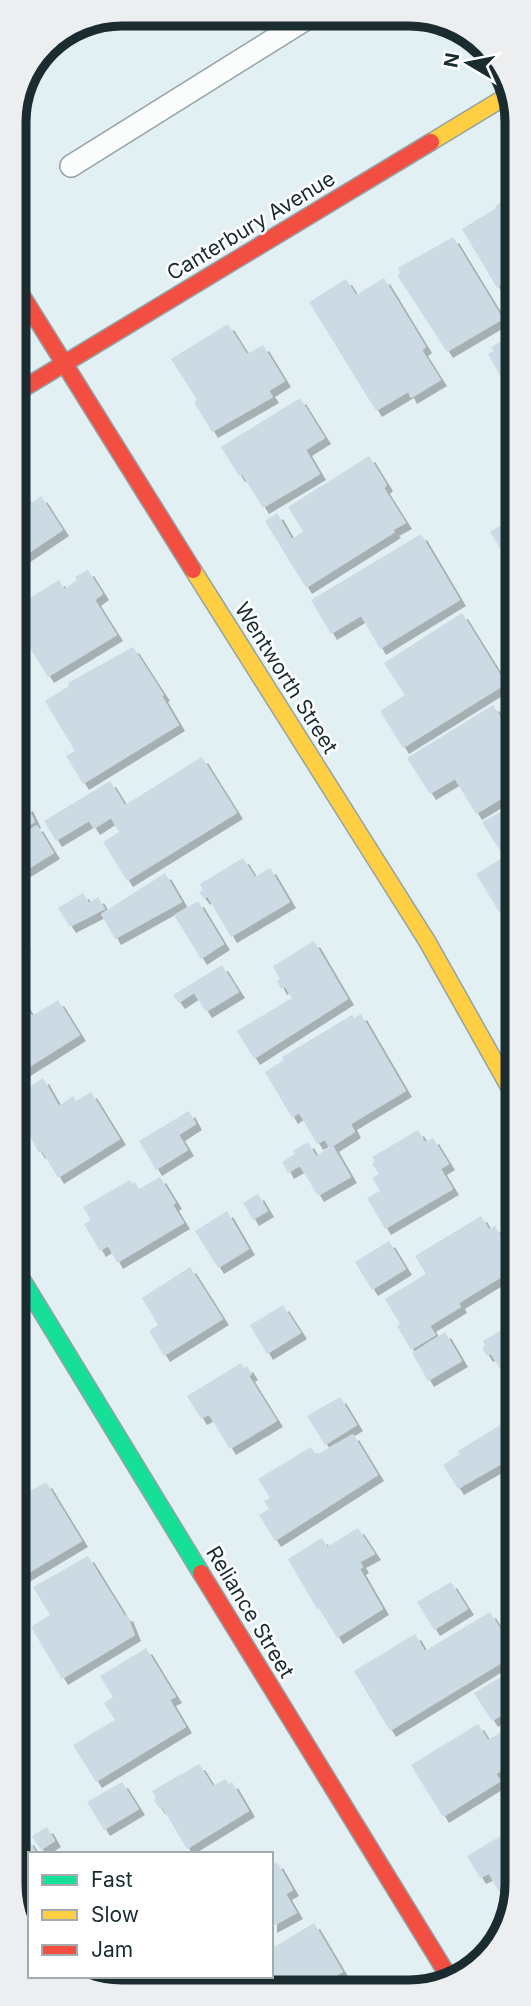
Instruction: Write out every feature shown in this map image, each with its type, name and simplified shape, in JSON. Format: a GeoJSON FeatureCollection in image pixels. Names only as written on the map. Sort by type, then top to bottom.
{"type":"FeatureCollection","features":[{"type":"Feature","properties":{"kind":"street","name":"Canterbury Avenue"},"geometry":{"type":"LineString","coordinates":[[26,387],[502,99]]}},
{"type":"Feature","properties":{"kind":"street","name":"Wentworth Street"},"geometry":{"type":"LineString","coordinates":[[26,303],[427,941],[505,1079]]}},
{"type":"Feature","properties":{"kind":"street","name":"Reliance Street"},"geometry":{"type":"LineString","coordinates":[[26,1286],[446,1972]]}},
{"type":"Feature","properties":{"kind":"lane"},"geometry":{"type":"LineString","coordinates":[[71,166],[296,26]]}},
{"type":"Feature","properties":{"kind":"building"},"geometry":{"type":"Polygon","coordinates":[[[505,200],[505,292],[501,285],[497,288],[462,229],[496,208],[495,206],[505,200]]]}},
{"type":"Feature","properties":{"kind":"building"},"geometry":{"type":"Polygon","coordinates":[[[453,237],[503,319],[447,352],[397,275],[400,273],[398,268],[453,237]]]}},
{"type":"Feature","properties":{"kind":"building"},"geometry":{"type":"Polygon","coordinates":[[[384,278],[426,347],[422,350],[441,380],[411,398],[408,392],[376,411],[309,302],[346,279],[356,295],[384,278]]]}},
{"type":"Feature","properties":{"kind":"building"},"geometry":{"type":"Polygon","coordinates":[[[228,324],[247,354],[263,345],[285,381],[269,391],[273,397],[212,432],[194,402],[197,400],[171,359],[228,324]]]}},
{"type":"Feature","properties":{"kind":"building"},"geometry":{"type":"Polygon","coordinates":[[[505,339],[505,378],[502,379],[488,354],[494,351],[491,347],[505,339]]]}},
{"type":"Feature","properties":{"kind":"building"},"geometry":{"type":"Polygon","coordinates":[[[300,398],[325,438],[306,450],[320,474],[263,508],[221,447],[300,398]]]}},
{"type":"Feature","properties":{"kind":"building"},"geometry":{"type":"Polygon","coordinates":[[[369,456],[387,485],[384,488],[406,523],[306,588],[265,521],[277,513],[292,539],[303,531],[288,507],[369,456]]]}},
{"type":"Feature","properties":{"kind":"building"},"geometry":{"type":"Polygon","coordinates":[[[41,496],[63,530],[26,555],[26,498],[30,504],[41,496]]]}},
{"type":"Feature","properties":{"kind":"building"},"geometry":{"type":"Polygon","coordinates":[[[505,523],[505,556],[490,532],[505,523]]]}},
{"type":"Feature","properties":{"kind":"building"},"geometry":{"type":"Polygon","coordinates":[[[421,534],[460,600],[380,649],[361,616],[331,634],[311,600],[421,534]]]}},
{"type":"Feature","properties":{"kind":"building"},"geometry":{"type":"Polygon","coordinates":[[[88,570],[103,594],[95,600],[117,635],[48,677],[28,645],[31,642],[26,634],[26,612],[30,609],[26,600],[59,580],[64,589],[77,580],[75,577],[88,570]]]}},
{"type":"Feature","properties":{"kind":"building"},"geometry":{"type":"Polygon","coordinates":[[[462,613],[505,685],[403,748],[380,711],[405,695],[384,663],[462,613]]]}},
{"type":"Feature","properties":{"kind":"building"},"geometry":{"type":"Polygon","coordinates":[[[133,647],[164,695],[162,696],[179,725],[83,784],[66,756],[75,751],[45,701],[69,686],[68,683],[133,647]]]}},
{"type":"Feature","properties":{"kind":"building"},"geometry":{"type":"Polygon","coordinates":[[[493,705],[501,717],[505,715],[505,797],[476,814],[455,779],[430,794],[407,758],[493,705]]]}},
{"type":"Feature","properties":{"kind":"building"},"geometry":{"type":"Polygon","coordinates":[[[202,757],[237,813],[127,881],[103,842],[119,832],[111,818],[94,829],[89,821],[56,841],[44,821],[110,781],[125,805],[202,757]]]}},
{"type":"Feature","properties":{"kind":"building"},"geometry":{"type":"Polygon","coordinates":[[[26,806],[35,822],[26,827],[26,806]]]}},
{"type":"Feature","properties":{"kind":"building"},"geometry":{"type":"Polygon","coordinates":[[[505,810],[505,908],[499,912],[476,874],[504,857],[482,822],[505,810]]]}},
{"type":"Feature","properties":{"kind":"building"},"geometry":{"type":"Polygon","coordinates":[[[37,825],[54,853],[26,870],[26,832],[37,825]]]}},
{"type":"Feature","properties":{"kind":"building"},"geometry":{"type":"Polygon","coordinates":[[[243,858],[255,877],[270,868],[290,902],[231,937],[207,896],[204,899],[199,892],[203,890],[200,884],[243,858]]]}},
{"type":"Feature","properties":{"kind":"building"},"geometry":{"type":"Polygon","coordinates":[[[165,873],[182,902],[115,939],[101,914],[165,873]]]}},
{"type":"Feature","properties":{"kind":"building"},"geometry":{"type":"Polygon","coordinates":[[[83,893],[89,903],[98,897],[105,909],[70,927],[58,908],[83,893]]]}},
{"type":"Feature","properties":{"kind":"building"},"geometry":{"type":"Polygon","coordinates":[[[198,901],[224,944],[201,959],[174,915],[198,901]]]}},
{"type":"Feature","properties":{"kind":"building"},"geometry":{"type":"Polygon","coordinates":[[[314,941],[348,999],[254,1059],[237,1031],[292,998],[285,987],[281,989],[277,981],[280,979],[273,966],[314,941]]]}},
{"type":"Feature","properties":{"kind":"building"},"geometry":{"type":"Polygon","coordinates":[[[222,965],[239,992],[206,1012],[194,993],[179,1003],[173,995],[222,965]]]}},
{"type":"Feature","properties":{"kind":"building"},"geometry":{"type":"Polygon","coordinates":[[[58,1000],[80,1035],[26,1069],[26,1006],[32,1016],[58,1000]]]}},
{"type":"Feature","properties":{"kind":"building"},"geometry":{"type":"Polygon","coordinates":[[[361,1014],[406,1091],[351,1124],[355,1132],[333,1146],[351,1177],[318,1196],[300,1166],[288,1173],[282,1162],[308,1142],[316,1156],[329,1148],[325,1140],[317,1144],[299,1113],[292,1118],[265,1072],[284,1060],[282,1057],[352,1015],[354,1018],[361,1014]]]}},
{"type":"Feature","properties":{"kind":"building"},"geometry":{"type":"Polygon","coordinates":[[[43,1078],[59,1106],[73,1096],[76,1101],[91,1092],[120,1139],[58,1178],[42,1151],[39,1153],[26,1129],[26,1089],[43,1078]]]}},
{"type":"Feature","properties":{"kind":"building"},"geometry":{"type":"Polygon","coordinates":[[[189,1111],[196,1124],[179,1135],[188,1150],[156,1170],[139,1141],[189,1111]]]}},
{"type":"Feature","properties":{"kind":"building"},"geometry":{"type":"Polygon","coordinates":[[[418,1130],[425,1142],[433,1138],[449,1164],[441,1169],[453,1189],[385,1229],[367,1198],[380,1191],[372,1178],[379,1174],[372,1164],[375,1162],[372,1157],[418,1130]]]}},
{"type":"Feature","properties":{"kind":"building"},"geometry":{"type":"Polygon","coordinates":[[[160,1177],[176,1203],[173,1205],[184,1223],[117,1263],[108,1246],[100,1251],[84,1224],[91,1220],[83,1207],[130,1180],[132,1184],[135,1182],[139,1189],[160,1177]]]}},
{"type":"Feature","properties":{"kind":"building"},"geometry":{"type":"Polygon","coordinates":[[[258,1194],[268,1211],[253,1220],[243,1203],[258,1194]]]}},
{"type":"Feature","properties":{"kind":"building"},"geometry":{"type":"Polygon","coordinates":[[[227,1211],[249,1249],[218,1268],[195,1231],[227,1211]]]}},
{"type":"Feature","properties":{"kind":"building"},"geometry":{"type":"Polygon","coordinates":[[[481,1216],[489,1229],[495,1226],[505,1244],[505,1250],[502,1252],[505,1257],[505,1275],[459,1303],[461,1307],[430,1326],[436,1335],[411,1350],[385,1299],[426,1274],[415,1256],[481,1216]]]}},
{"type":"Feature","properties":{"kind":"building"},"geometry":{"type":"Polygon","coordinates":[[[389,1241],[406,1269],[372,1290],[355,1262],[389,1241]]]}},
{"type":"Feature","properties":{"kind":"building"},"geometry":{"type":"Polygon","coordinates":[[[190,1267],[223,1319],[164,1356],[149,1331],[158,1325],[142,1298],[190,1267]]]}},
{"type":"Feature","properties":{"kind":"building"},"geometry":{"type":"Polygon","coordinates":[[[283,1305],[301,1333],[267,1354],[250,1325],[283,1305]]]}},
{"type":"Feature","properties":{"kind":"building"},"geometry":{"type":"Polygon","coordinates":[[[505,1328],[505,1377],[491,1354],[487,1356],[482,1348],[485,1346],[483,1341],[505,1328]]]}},
{"type":"Feature","properties":{"kind":"building"},"geometry":{"type":"Polygon","coordinates":[[[445,1332],[462,1361],[428,1381],[412,1353],[445,1332]]]}},
{"type":"Feature","properties":{"kind":"building"},"geometry":{"type":"Polygon","coordinates":[[[241,1363],[244,1368],[247,1366],[252,1374],[249,1376],[277,1421],[230,1449],[209,1415],[201,1419],[187,1396],[241,1363]]]}},
{"type":"Feature","properties":{"kind":"building"},"geometry":{"type":"Polygon","coordinates":[[[340,1397],[357,1425],[325,1445],[307,1416],[340,1397]]]}},
{"type":"Feature","properties":{"kind":"building"},"geometry":{"type":"Polygon","coordinates":[[[502,1424],[505,1429],[505,1462],[458,1489],[443,1465],[460,1454],[458,1451],[502,1424]]]}},
{"type":"Feature","properties":{"kind":"building"},"geometry":{"type":"Polygon","coordinates":[[[353,1434],[378,1475],[275,1541],[259,1515],[269,1509],[264,1501],[270,1498],[258,1479],[311,1447],[316,1455],[353,1434]]]}},
{"type":"Feature","properties":{"kind":"building"},"geometry":{"type":"Polygon","coordinates":[[[46,1482],[82,1541],[26,1574],[26,1494],[46,1482]]]}},
{"type":"Feature","properties":{"kind":"building"},"geometry":{"type":"Polygon","coordinates":[[[358,1528],[375,1554],[360,1562],[363,1567],[360,1569],[383,1609],[337,1638],[288,1559],[322,1538],[327,1547],[358,1528]]]}},
{"type":"Feature","properties":{"kind":"building"},"geometry":{"type":"Polygon","coordinates":[[[88,1556],[125,1616],[127,1615],[135,1635],[62,1679],[31,1627],[50,1615],[33,1587],[88,1556]]]}},
{"type":"Feature","properties":{"kind":"building"},"geometry":{"type":"Polygon","coordinates":[[[451,1582],[468,1609],[434,1630],[417,1602],[451,1582]]]}},
{"type":"Feature","properties":{"kind":"building"},"geometry":{"type":"Polygon","coordinates":[[[490,1612],[505,1636],[505,1661],[390,1731],[354,1671],[415,1634],[425,1651],[490,1612]]]}},
{"type":"Feature","properties":{"kind":"building"},"geometry":{"type":"Polygon","coordinates":[[[146,1648],[176,1697],[170,1700],[186,1727],[96,1782],[73,1745],[115,1720],[104,1703],[113,1697],[100,1676],[146,1648]]]}},
{"type":"Feature","properties":{"kind":"building"},"geometry":{"type":"Polygon","coordinates":[[[505,1675],[505,1713],[492,1721],[474,1693],[505,1675]]]}},
{"type":"Feature","properties":{"kind":"building"},"geometry":{"type":"Polygon","coordinates":[[[478,1724],[488,1740],[502,1731],[505,1736],[505,1768],[496,1774],[501,1781],[443,1817],[411,1765],[478,1724]]]}},
{"type":"Feature","properties":{"kind":"building"},"geometry":{"type":"Polygon","coordinates":[[[199,1764],[213,1786],[225,1779],[229,1784],[232,1782],[249,1811],[187,1849],[162,1807],[159,1808],[154,1800],[156,1798],[152,1791],[199,1764]]]}},
{"type":"Feature","properties":{"kind":"building"},"geometry":{"type":"Polygon","coordinates":[[[122,1782],[139,1809],[104,1830],[87,1802],[122,1782]]]}},
{"type":"Feature","properties":{"kind":"building"},"geometry":{"type":"Polygon","coordinates":[[[47,1827],[55,1841],[41,1850],[32,1836],[47,1827]]]}},
{"type":"Feature","properties":{"kind":"building"},"geometry":{"type":"Polygon","coordinates":[[[505,1833],[503,1899],[489,1874],[480,1878],[467,1856],[505,1833]]]}},
{"type":"Feature","properties":{"kind":"building"},"geometry":{"type":"Polygon","coordinates":[[[28,1839],[36,1852],[28,1852],[26,1877],[28,1839]]]}},
{"type":"Feature","properties":{"kind":"building"},"geometry":{"type":"Polygon","coordinates":[[[277,1862],[293,1890],[286,1894],[297,1913],[273,1926],[273,1865],[277,1862]]]}},
{"type":"Feature","properties":{"kind":"building"},"geometry":{"type":"Polygon","coordinates":[[[314,1923],[343,1972],[337,1975],[340,1980],[233,1980],[231,1978],[273,1978],[273,1948],[314,1923]]]}},
{"type":"Feature","properties":{"kind":"traffic: fast"},"geometry":{"type":"LineString","coordinates":[[26,1286],[201,1573]]}},
{"type":"Feature","properties":{"kind":"traffic: slow"},"geometry":{"type":"LineString","coordinates":[[431,142],[502,99]]}},
{"type":"Feature","properties":{"kind":"traffic: slow"},"geometry":{"type":"LineString","coordinates":[[193,570],[427,941],[505,1079]]}},
{"type":"Feature","properties":{"kind":"traffic: jam"},"geometry":{"type":"LineString","coordinates":[[26,387],[431,142]]}},
{"type":"Feature","properties":{"kind":"traffic: jam"},"geometry":{"type":"LineString","coordinates":[[26,302],[193,570]]}},
{"type":"Feature","properties":{"kind":"traffic: jam"},"geometry":{"type":"LineString","coordinates":[[201,1573],[446,1972]]}}]}
